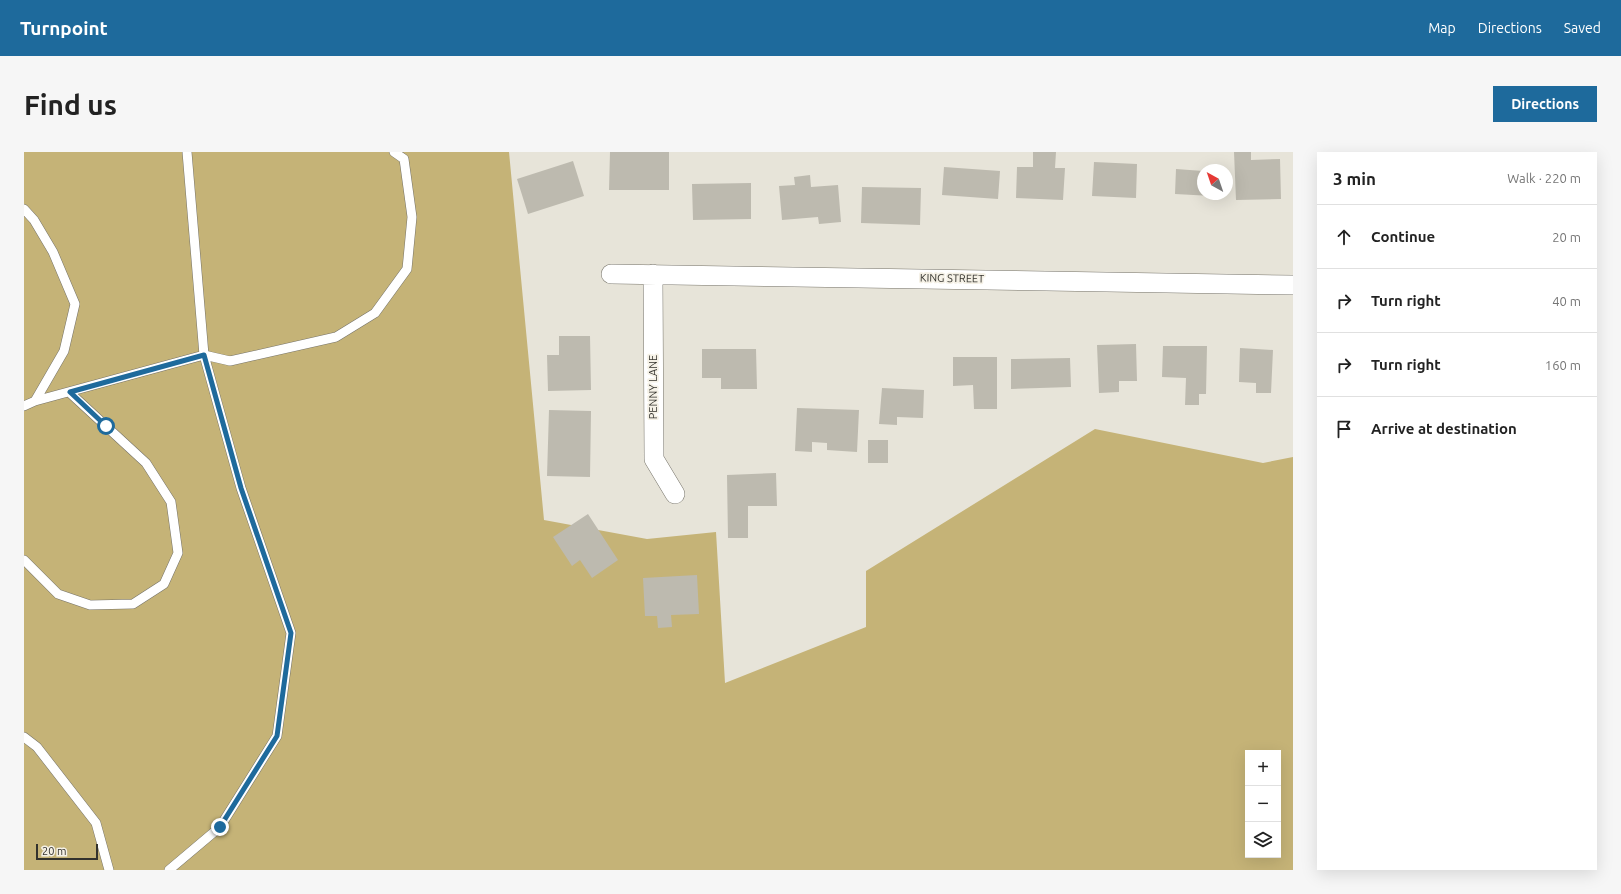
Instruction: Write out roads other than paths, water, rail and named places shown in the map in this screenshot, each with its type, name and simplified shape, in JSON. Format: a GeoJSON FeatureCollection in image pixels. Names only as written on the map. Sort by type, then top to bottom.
{"type":"FeatureCollection","features":[{"type":"Feature","properties":{"kind":"street","name":"KING STREET"},"geometry":{"type":"LineString","coordinates":[[611,274],[1293,285]]}},
{"type":"Feature","properties":{"kind":"street","name":"PENNY LANE"},"geometry":{"type":"LineString","coordinates":[[653,274],[654,459],[675,494]]}},
{"type":"Feature","properties":{"kind":"lane"},"geometry":{"type":"LineString","coordinates":[[169,870],[220,827],[277,736],[291,633],[241,488],[204,355],[187,152]]}},
{"type":"Feature","properties":{"kind":"lane"},"geometry":{"type":"LineString","coordinates":[[24,406],[35,401],[204,355],[230,361],[336,337],[374,313],[407,269],[412,217],[404,159],[394,152]]}},
{"type":"Feature","properties":{"kind":"lane"},"geometry":{"type":"LineString","coordinates":[[24,209],[34,220],[53,252],[75,304],[64,352],[35,401]]}},
{"type":"Feature","properties":{"kind":"lane"},"geometry":{"type":"LineString","coordinates":[[24,560],[58,594],[90,605],[133,604],[164,584],[178,553],[172,502],[146,463],[70,392]]}},
{"type":"Feature","properties":{"kind":"lane"},"geometry":{"type":"LineString","coordinates":[[24,737],[37,747],[96,823],[109,870]]}}]}
